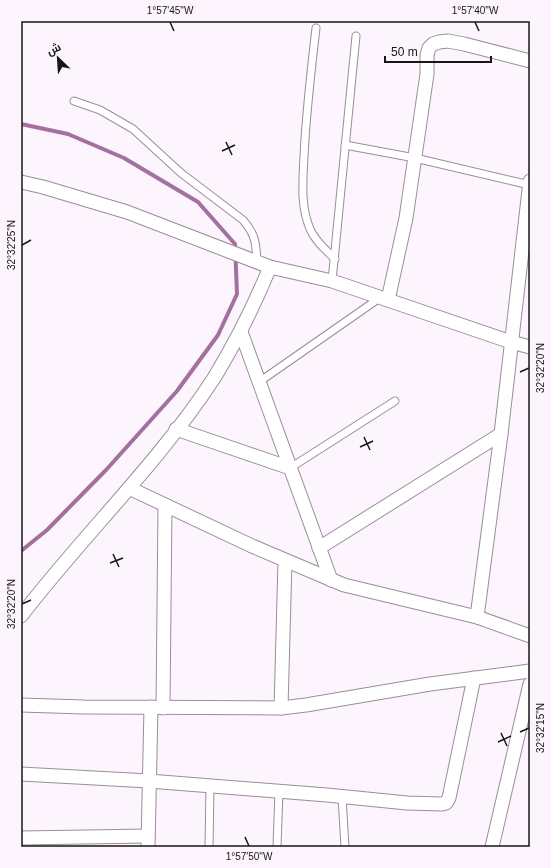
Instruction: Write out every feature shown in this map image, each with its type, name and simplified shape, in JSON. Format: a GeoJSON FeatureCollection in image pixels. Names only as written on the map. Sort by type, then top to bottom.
{"type":"FeatureCollection","features":[{"type":"Feature","properties":{"kind":"street"},"geometry":{"type":"LineString","coordinates":[[384,299],[406,218],[427,74],[427,54],[429,48],[433,44],[439,42],[464,44],[530,61]]}},
{"type":"Feature","properties":{"kind":"street"},"geometry":{"type":"LineString","coordinates":[[477,617],[501,434],[530,181]]}},
{"type":"Feature","properties":{"kind":"street"},"geometry":{"type":"LineString","coordinates":[[21,182],[127,212],[270,267],[332,282],[530,347]]}},
{"type":"Feature","properties":{"kind":"street"},"geometry":{"type":"LineString","coordinates":[[21,616],[76,547],[129,488],[176,429],[213,378],[241,332],[270,267]]}},
{"type":"Feature","properties":{"kind":"street"},"geometry":{"type":"LineString","coordinates":[[241,332],[331,580]]}},
{"type":"Feature","properties":{"kind":"street"},"geometry":{"type":"LineString","coordinates":[[176,429],[290,468]]}},
{"type":"Feature","properties":{"kind":"street"},"geometry":{"type":"LineString","coordinates":[[319,548],[501,434]]}},
{"type":"Feature","properties":{"kind":"street"},"geometry":{"type":"LineString","coordinates":[[129,488],[285,561],[331,580],[358,589],[477,617],[530,636]]}},
{"type":"Feature","properties":{"kind":"street"},"geometry":{"type":"LineString","coordinates":[[23,841],[148,841],[149,780],[157,707],[165,505]]}},
{"type":"Feature","properties":{"kind":"street"},"geometry":{"type":"LineString","coordinates":[[282,708],[285,561]]}},
{"type":"Feature","properties":{"kind":"street"},"geometry":{"type":"LineString","coordinates":[[21,705],[282,708],[474,678],[530,671]]}},
{"type":"Feature","properties":{"kind":"street"},"geometry":{"type":"LineString","coordinates":[[21,774],[149,780],[437,805],[446,803],[449,795],[474,678]]}},
{"type":"Feature","properties":{"kind":"street"},"geometry":{"type":"LineString","coordinates":[[492,847],[530,684]]}},
{"type":"Feature","properties":{"kind":"lane"},"geometry":{"type":"LineString","coordinates":[[316,28],[305,139],[302,196],[305,214],[310,230],[320,244],[335,259]]}},
{"type":"Feature","properties":{"kind":"lane"},"geometry":{"type":"LineString","coordinates":[[332,282],[356,36]]}},
{"type":"Feature","properties":{"kind":"lane"},"geometry":{"type":"LineString","coordinates":[[74,101],[100,110],[133,129],[180,173],[243,220],[249,228],[255,241],[257,262]]}},
{"type":"Feature","properties":{"kind":"lane"},"geometry":{"type":"LineString","coordinates":[[345,145],[415,158],[530,185]]}},
{"type":"Feature","properties":{"kind":"lane"},"geometry":{"type":"LineString","coordinates":[[259,382],[384,299]]}},
{"type":"Feature","properties":{"kind":"lane"},"geometry":{"type":"LineString","coordinates":[[290,468],[395,401]]}},
{"type":"Feature","properties":{"kind":"lane"},"geometry":{"type":"LineString","coordinates":[[208,847],[210,785]]}},
{"type":"Feature","properties":{"kind":"lane"},"geometry":{"type":"LineString","coordinates":[[277,847],[279,791]]}},
{"type":"Feature","properties":{"kind":"lane"},"geometry":{"type":"LineString","coordinates":[[342,797],[345,847]]}},
{"type":"Feature","properties":{"kind":"waterway"},"geometry":{"type":"LineString","coordinates":[[21,124],[68,134],[124,158],[198,202],[235,244],[237,294],[218,335],[177,391],[106,470],[47,530],[21,551]]}}]}
